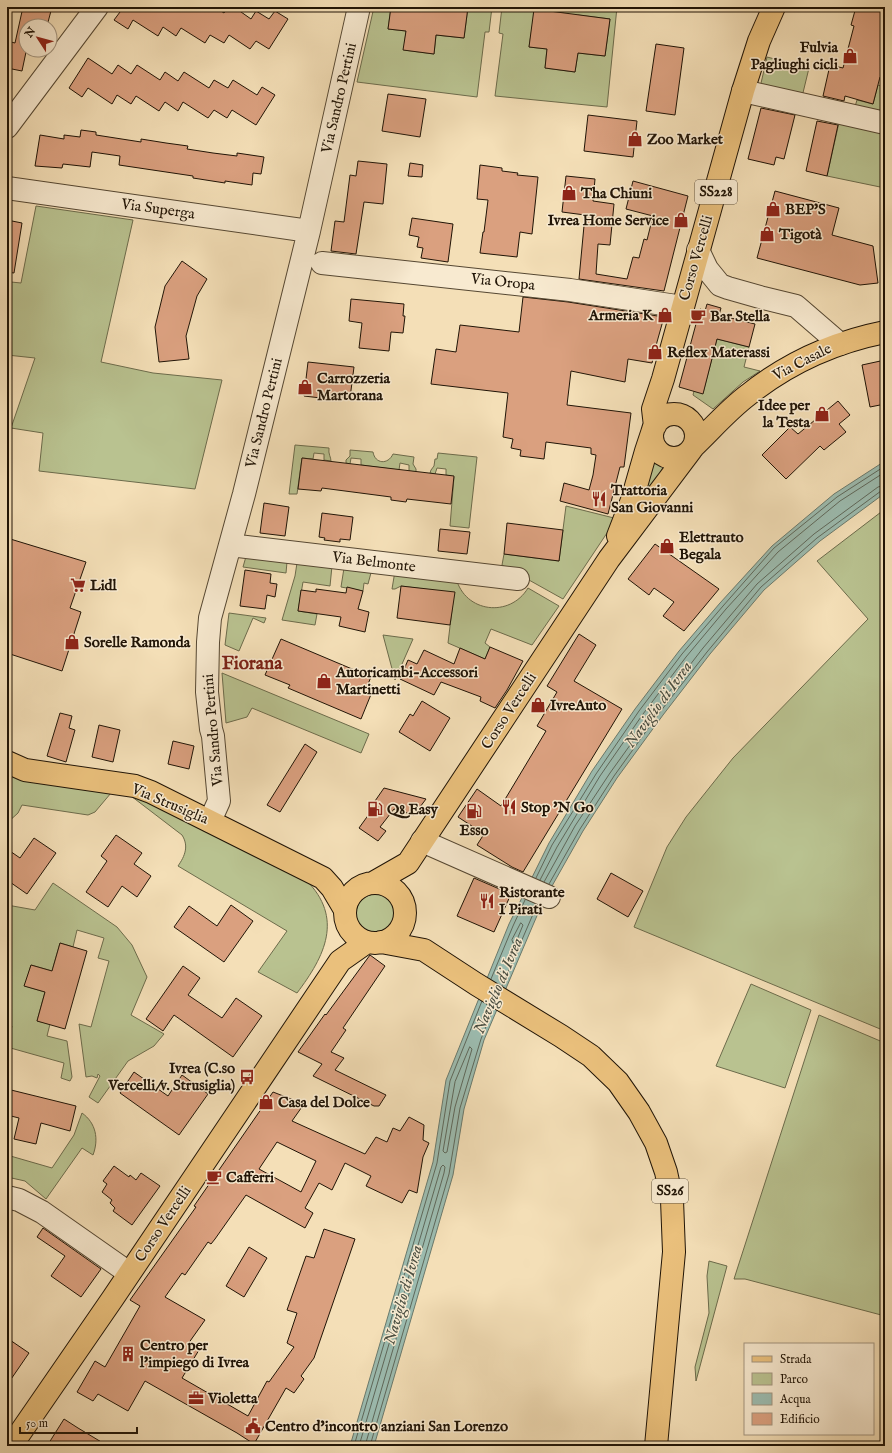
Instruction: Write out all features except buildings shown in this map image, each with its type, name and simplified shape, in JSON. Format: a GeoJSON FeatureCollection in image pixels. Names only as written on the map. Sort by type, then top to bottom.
{"type":"FeatureCollection","features":[{"type":"Feature","properties":{"kind":"main road","name":"Corso Vercelli"},"geometry":{"type":"LineString","coordinates":[[609,559],[632,500],[654,428],[653,409],[663,379],[743,91],[759,41],[774,7]]}},
{"type":"Feature","properties":{"kind":"main road","name":"Via Casale"},"geometry":{"type":"LineString","coordinates":[[692,449],[729,411],[775,374],[812,355],[840,344],[860,337],[885,332]]}},
{"type":"Feature","properties":{"kind":"main road"},"geometry":{"type":"LineString","coordinates":[[663,379],[670,401],[686,418],[695,428],[696,433],[696,440],[692,449],[680,457],[664,455],[655,446],[653,438],[654,428],[660,419],[666,415],[672,414],[686,418]]}},
{"type":"Feature","properties":{"kind":"main road","name":"Via Casale"},"geometry":{"type":"LineString","coordinates":[[686,418],[729,411]]}},
{"type":"Feature","properties":{"kind":"main road","name":"Corso Vercelli"},"geometry":{"type":"LineString","coordinates":[[404,908],[408,863],[609,559],[692,449]]}},
{"type":"Feature","properties":{"kind":"main road","name":"Via Strusiglia"},"geometry":{"type":"LineString","coordinates":[[7,762],[25,770],[135,786],[210,821],[323,878],[369,884]]}},
{"type":"Feature","properties":{"kind":"main road","name":"Corso Vercelli"},"geometry":{"type":"LineString","coordinates":[[369,884],[408,863]]}},
{"type":"Feature","properties":{"kind":"main road","name":"Via Strusiglia"},"geometry":{"type":"LineString","coordinates":[[323,878],[332,888],[345,914]]}},
{"type":"Feature","properties":{"kind":"main road"},"geometry":{"type":"LineString","coordinates":[[369,884],[390,886],[400,896],[404,908],[403,924],[399,932],[390,939],[374,942],[359,938],[352,932],[348,927],[345,914],[350,896],[356,889],[369,884]]}},
{"type":"Feature","properties":{"kind":"main road","name":"SS26"},"geometry":{"type":"LineString","coordinates":[[404,908],[424,950]]}},
{"type":"Feature","properties":{"kind":"main road","name":"Corso Vercelli"},"geometry":{"type":"LineString","coordinates":[[340,962],[345,914]]}},
{"type":"Feature","properties":{"kind":"main road","name":"Corso Vercelli"},"geometry":{"type":"LineString","coordinates":[[11,1446],[340,962],[374,942]]}},
{"type":"Feature","properties":{"kind":"main road","name":"SS26"},"geometry":{"type":"LineString","coordinates":[[374,942],[424,950],[476,984],[556,1032],[591,1056],[618,1082],[639,1112],[656,1143],[666,1172],[672,1200],[674,1252],[656,1446]]}},
{"type":"Feature","properties":{"kind":"street"},"geometry":{"type":"LineString","coordinates":[[7,127],[97,7]]}},
{"type":"Feature","properties":{"kind":"street","name":"Via Sandro Pertini"},"geometry":{"type":"LineString","coordinates":[[210,821],[219,801],[207,692],[210,618],[244,494],[309,231],[359,7]]}},
{"type":"Feature","properties":{"kind":"street"},"geometry":{"type":"LineString","coordinates":[[743,91],[885,123]]}},
{"type":"Feature","properties":{"kind":"street","name":"Via Superga"},"geometry":{"type":"LineString","coordinates":[[7,188],[309,231]]}},
{"type":"Feature","properties":{"kind":"street"},"geometry":{"type":"LineString","coordinates":[[698,250],[707,269],[720,285],[796,306],[840,344]]}},
{"type":"Feature","properties":{"kind":"street","name":"Via Oropa"},"geometry":{"type":"LineString","coordinates":[[322,263],[570,290],[683,307]]}},
{"type":"Feature","properties":{"kind":"street","name":"Via Belmonte"},"geometry":{"type":"LineString","coordinates":[[230,545],[518,579]]}},
{"type":"Feature","properties":{"kind":"street"},"geometry":{"type":"LineString","coordinates":[[422,841],[521,886],[549,897]]}},
{"type":"Feature","properties":{"kind":"street"},"geometry":{"type":"LineString","coordinates":[[7,1197],[19,1200],[42,1212],[129,1273]]}},
{"type":"Feature","properties":{"kind":"green space"},"geometry":{"type":"Polygon","coordinates":[[[374,7],[391,7],[388,29],[406,31],[404,50],[434,54],[436,35],[464,38],[468,7],[492,7],[489,32],[485,32],[477,97],[357,82],[374,7]]]}},
{"type":"Feature","properties":{"kind":"green space"},"geometry":{"type":"Polygon","coordinates":[[[502,7],[565,7],[577,9],[578,7],[617,7],[607,107],[495,96],[503,34],[499,33],[502,7]],[[535,9],[529,47],[547,49],[545,68],[575,72],[578,53],[605,56],[610,19],[578,15],[563,26],[564,13],[535,9]]]}},
{"type":"Feature","properties":{"kind":"green space"},"geometry":{"type":"Polygon","coordinates":[[[767,57],[809,68],[801,101],[759,92],[767,57]]]}},
{"type":"Feature","properties":{"kind":"green space"},"geometry":{"type":"Polygon","coordinates":[[[878,85],[885,87],[885,121],[853,113],[857,100],[873,104],[878,85]]]}},
{"type":"Feature","properties":{"kind":"green space"},"geometry":{"type":"Polygon","coordinates":[[[840,118],[885,128],[885,188],[827,176],[840,118]]]}},
{"type":"Feature","properties":{"kind":"green space"},"geometry":{"type":"Polygon","coordinates":[[[36,206],[133,220],[101,362],[153,373],[222,380],[195,489],[39,471],[43,433],[11,428],[35,358],[7,355],[7,301],[11,282],[21,283],[36,206]]]}},
{"type":"Feature","properties":{"kind":"green space"},"geometry":{"type":"Polygon","coordinates":[[[717,339],[749,347],[744,367],[760,371],[743,382],[713,409],[693,395],[694,391],[703,393],[717,339]]]}},
{"type":"Feature","properties":{"kind":"green space"},"geometry":{"type":"Polygon","coordinates":[[[295,445],[329,448],[331,461],[324,460],[324,454],[314,453],[313,459],[302,458],[297,494],[289,494],[295,445]]]}},
{"type":"Feature","properties":{"kind":"green space"},"geometry":{"type":"Polygon","coordinates":[[[350,450],[373,452],[376,459],[382,462],[391,458],[393,454],[414,457],[413,464],[416,472],[409,471],[409,465],[400,463],[399,470],[361,465],[361,459],[351,458],[350,464],[346,463],[346,460],[350,456],[350,450]]]}},
{"type":"Feature","properties":{"kind":"green space"},"geometry":{"type":"Polygon","coordinates":[[[438,453],[477,457],[469,528],[450,526],[454,477],[446,475],[446,469],[437,468],[435,474],[430,473],[434,466],[435,459],[437,459],[438,453]]]}},
{"type":"Feature","properties":{"kind":"green space"},"geometry":{"type":"Polygon","coordinates":[[[648,458],[664,465],[645,505],[648,458]]]}},
{"type":"Feature","properties":{"kind":"green space"},"geometry":{"type":"Polygon","coordinates":[[[566,506],[614,518],[609,530],[563,599],[502,565],[504,554],[559,561],[566,506]]]}},
{"type":"Feature","properties":{"kind":"green space"},"geometry":{"type":"Polygon","coordinates":[[[885,509],[885,1031],[634,927],[667,847],[686,817],[733,758],[868,619],[817,561],[885,509]]]}},
{"type":"Feature","properties":{"kind":"green space"},"geometry":{"type":"Polygon","coordinates":[[[247,553],[287,562],[286,573],[243,567],[247,553]]]}},
{"type":"Feature","properties":{"kind":"green space"},"geometry":{"type":"Polygon","coordinates":[[[297,563],[332,566],[330,586],[303,582],[298,611],[317,614],[315,625],[282,620],[295,576],[297,563]]]}},
{"type":"Feature","properties":{"kind":"green space"},"geometry":{"type":"Polygon","coordinates":[[[344,568],[372,569],[368,584],[364,583],[363,591],[341,587],[344,568]]]}},
{"type":"Feature","properties":{"kind":"green space"},"geometry":{"type":"Polygon","coordinates":[[[395,571],[456,578],[461,590],[469,599],[478,604],[489,607],[500,607],[510,604],[520,598],[528,588],[559,606],[532,645],[491,629],[485,643],[490,647],[485,659],[448,643],[454,593],[401,586],[392,589],[395,571]]]}},
{"type":"Feature","properties":{"kind":"green space"},"geometry":{"type":"Polygon","coordinates":[[[229,613],[266,618],[264,623],[253,618],[239,651],[225,645],[229,613]]]}},
{"type":"Feature","properties":{"kind":"green space"},"geometry":{"type":"Polygon","coordinates":[[[383,635],[413,639],[395,680],[383,635]]]}},
{"type":"Feature","properties":{"kind":"green space"},"geometry":{"type":"Polygon","coordinates":[[[222,673],[369,734],[361,753],[252,708],[247,717],[226,723],[222,673]]]}},
{"type":"Feature","properties":{"kind":"green space"},"geometry":{"type":"Polygon","coordinates":[[[7,768],[111,793],[95,812],[88,815],[22,805],[18,813],[7,823],[7,768]]]}},
{"type":"Feature","properties":{"kind":"green space"},"geometry":{"type":"Polygon","coordinates":[[[132,791],[306,880],[318,894],[325,908],[327,923],[326,937],[316,965],[297,993],[258,972],[287,931],[178,866],[183,858],[186,847],[182,835],[131,796],[132,791]]]}},
{"type":"Feature","properties":{"kind":"green space"},"geometry":{"type":"Polygon","coordinates":[[[53,883],[117,927],[132,945],[147,977],[131,1015],[164,1034],[154,1046],[128,1061],[98,1103],[89,1097],[100,1076],[98,1074],[97,1078],[92,1076],[86,1077],[79,1024],[91,1027],[109,961],[98,958],[104,938],[77,930],[73,947],[60,943],[52,971],[31,965],[25,986],[45,992],[37,1021],[50,1024],[47,1036],[67,1041],[72,1077],[70,1081],[61,1078],[64,1063],[7,1047],[12,1026],[7,1024],[7,905],[35,910],[53,883]]]}},
{"type":"Feature","properties":{"kind":"green space"},"geometry":{"type":"Polygon","coordinates":[[[376,894],[384,896],[390,900],[394,906],[396,914],[394,922],[390,928],[384,932],[376,934],[368,932],[362,928],[358,922],[356,914],[358,906],[362,900],[368,896],[376,894]]]}},
{"type":"Feature","properties":{"kind":"green space"},"geometry":{"type":"Polygon","coordinates":[[[751,984],[811,1010],[785,1088],[716,1066],[751,984]]]}},
{"type":"Feature","properties":{"kind":"green space"},"geometry":{"type":"Polygon","coordinates":[[[819,1015],[885,1043],[885,1316],[745,1279],[734,1279],[819,1015]]]}},
{"type":"Feature","properties":{"kind":"green space"},"geometry":{"type":"Polygon","coordinates":[[[82,1113],[87,1117],[95,1132],[96,1143],[93,1155],[82,1148],[46,1199],[25,1181],[7,1177],[7,1155],[52,1168],[74,1135],[82,1113]]]}},
{"type":"Feature","properties":{"kind":"green space"},"geometry":{"type":"Polygon","coordinates":[[[709,1261],[727,1266],[696,1381],[695,1367],[709,1313],[707,1276],[709,1261]]]}},
{"type":"Feature","properties":{"kind":"water","name":"Naviglio di Ivrea"},"geometry":{"type":"Polygon","coordinates":[[[885,461],[885,493],[820,541],[764,590],[710,654],[617,778],[583,831],[552,886],[539,911],[484,1040],[464,1109],[453,1175],[374,1446],[350,1446],[433,1162],[446,1080],[509,924],[549,843],[592,771],[635,709],[679,651],[720,603],[772,546],[834,494],[885,461]]]}},
{"type":"Feature","properties":{"kind":"place","name":"Fulvia Pagliughi cicli"},"geometry":{"type":"Point","coordinates":[850,56]}},
{"type":"Feature","properties":{"kind":"place","name":"Zoo Market"},"geometry":{"type":"Point","coordinates":[635,139]}},
{"type":"Feature","properties":{"kind":"place","name":"Tha Chiuni"},"geometry":{"type":"Point","coordinates":[569,193]}},
{"type":"Feature","properties":{"kind":"place","name":"BEP'S"},"geometry":{"type":"Point","coordinates":[773,209]}},
{"type":"Feature","properties":{"kind":"place","name":"Ivrea Home Service"},"geometry":{"type":"Point","coordinates":[681,220]}},
{"type":"Feature","properties":{"kind":"place","name":"Tigotà"},"geometry":{"type":"Point","coordinates":[767,234]}},
{"type":"Feature","properties":{"kind":"place","name":"Armeria K"},"geometry":{"type":"Point","coordinates":[665,315]}},
{"type":"Feature","properties":{"kind":"place","name":"Bar Stella"},"geometry":{"type":"Point","coordinates":[698,316]}},
{"type":"Feature","properties":{"kind":"place","name":"Reflex Materassi"},"geometry":{"type":"Point","coordinates":[655,352]}},
{"type":"Feature","properties":{"kind":"place","name":"Carrozzeria Martorana"},"geometry":{"type":"Point","coordinates":[305,387]}},
{"type":"Feature","properties":{"kind":"place","name":"Idee per la Testa"},"geometry":{"type":"Point","coordinates":[822,414]}},
{"type":"Feature","properties":{"kind":"place","name":"Trattoria San Giovanni"},"geometry":{"type":"Point","coordinates":[599,499]}},
{"type":"Feature","properties":{"kind":"place","name":"Elettrauto Begala"},"geometry":{"type":"Point","coordinates":[667,546]}},
{"type":"Feature","properties":{"kind":"place","name":"Lidl"},"geometry":{"type":"Point","coordinates":[78,585]}},
{"type":"Feature","properties":{"kind":"place","name":"Sorelle Ramonda"},"geometry":{"type":"Point","coordinates":[72,642]}},
{"type":"Feature","properties":{"kind":"place","name":"Autoricambi-Accessori Martinetti"},"geometry":{"type":"Point","coordinates":[324,681]}},
{"type":"Feature","properties":{"kind":"place","name":"IvreAuto"},"geometry":{"type":"Point","coordinates":[538,705]}},
{"type":"Feature","properties":{"kind":"place","name":"Stop 'N Go"},"geometry":{"type":"Point","coordinates":[509,807]}},
{"type":"Feature","properties":{"kind":"place","name":"Q8 Easy"},"geometry":{"type":"Point","coordinates":[375,809]}},
{"type":"Feature","properties":{"kind":"place","name":"Esso"},"geometry":{"type":"Point","coordinates":[474,811]}},
{"type":"Feature","properties":{"kind":"place","name":"Ristorante I Pirati"},"geometry":{"type":"Point","coordinates":[487,901]}},
{"type":"Feature","properties":{"kind":"place","name":"Ivrea (C.so Vercelli/v. Strusiglia)"},"geometry":{"type":"Point","coordinates":[247,1077]}},
{"type":"Feature","properties":{"kind":"place","name":"Casa del Dolce"},"geometry":{"type":"Point","coordinates":[266,1102]}},
{"type":"Feature","properties":{"kind":"place","name":"Cafferri"},"geometry":{"type":"Point","coordinates":[214,1177]}},
{"type":"Feature","properties":{"kind":"place","name":"Centro per l'impiego di Ivrea"},"geometry":{"type":"Point","coordinates":[128,1354]}},
{"type":"Feature","properties":{"kind":"place","name":"Violetta"},"geometry":{"type":"Point","coordinates":[196,1398]}},
{"type":"Feature","properties":{"kind":"place","name":"Centro d'incontro anziani San Lorenzo"},"geometry":{"type":"Point","coordinates":[253,1426]}},
{"type":"Feature","properties":{"kind":"district","name":"Fiorana"},"geometry":{"type":"Point","coordinates":[252,664]}}]}
